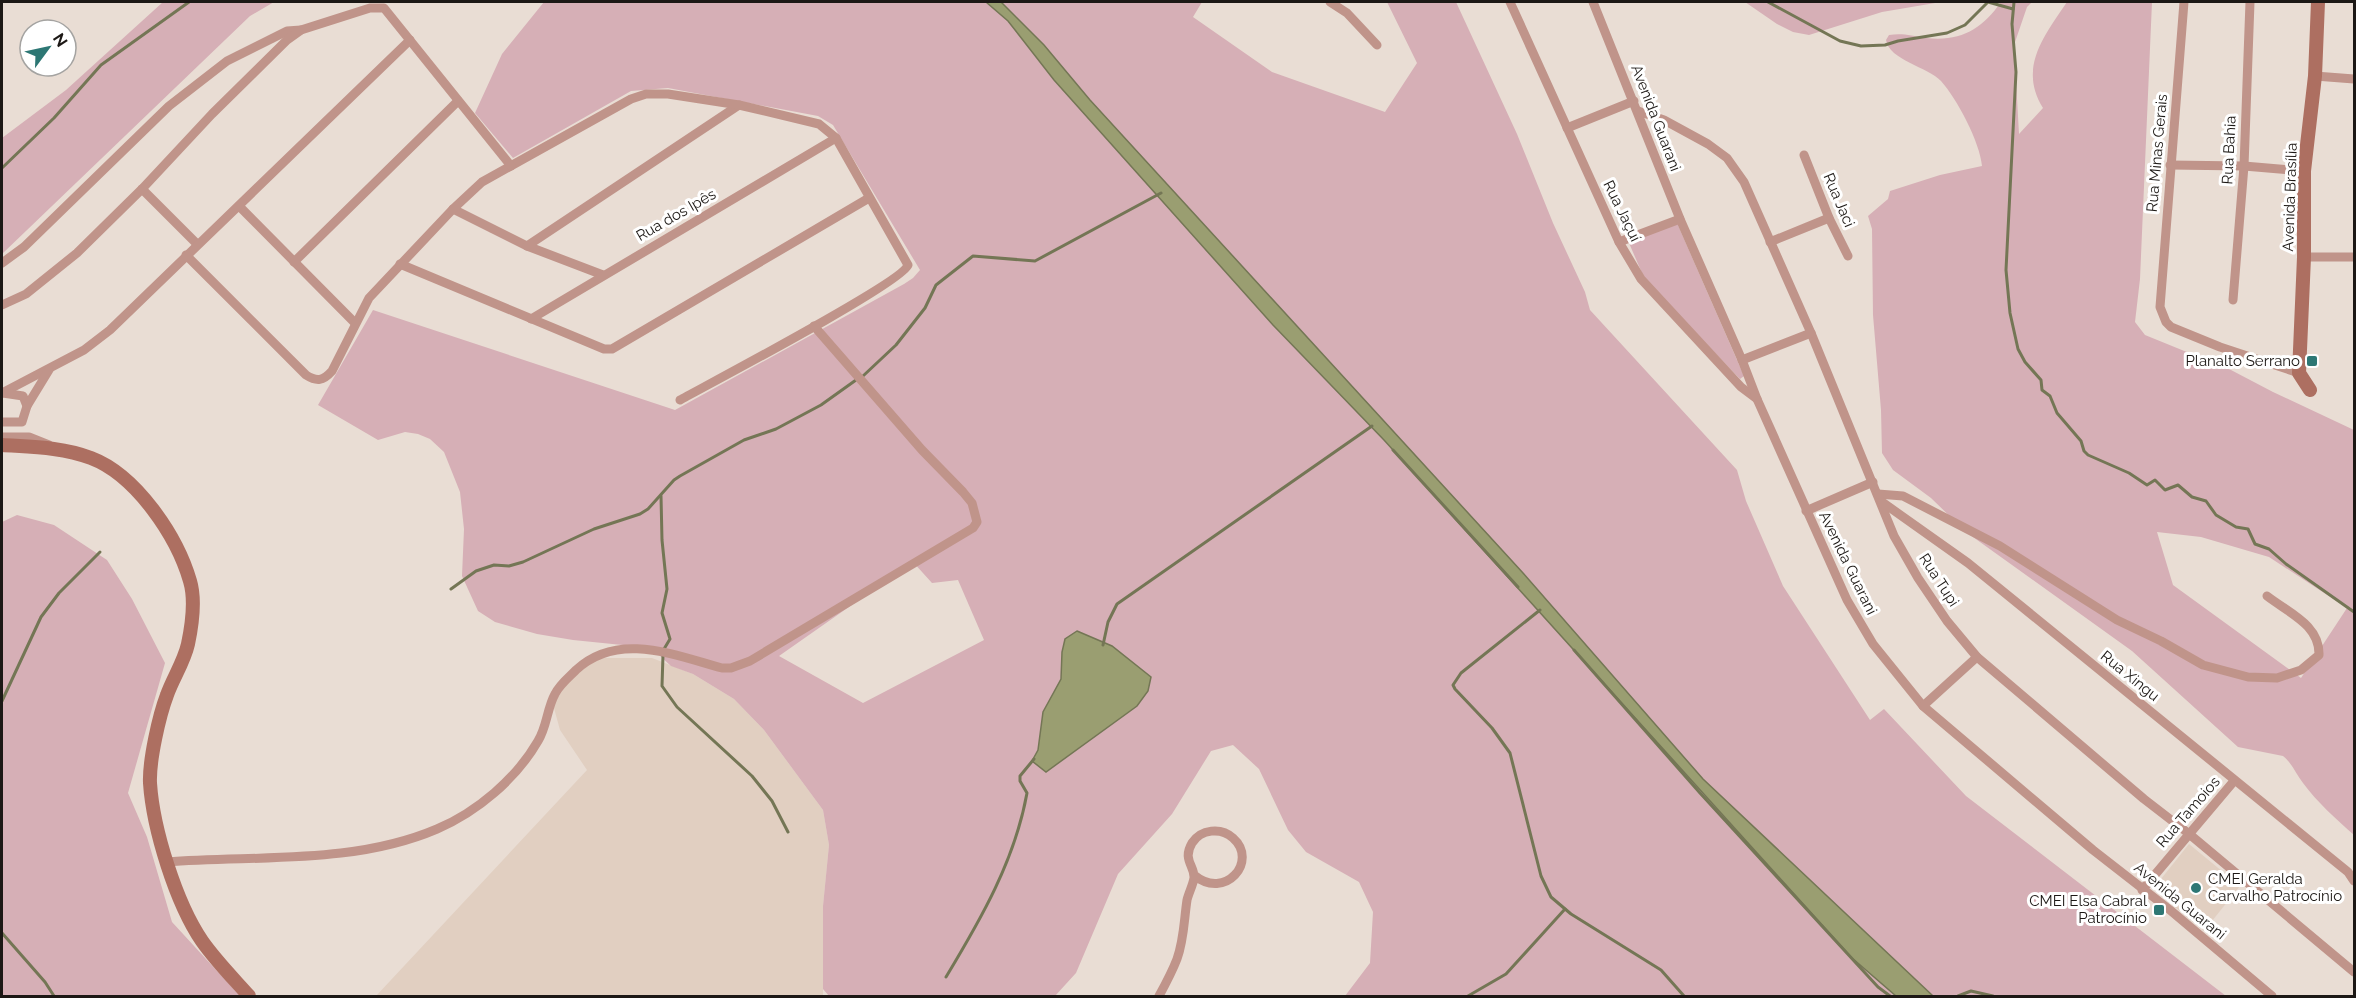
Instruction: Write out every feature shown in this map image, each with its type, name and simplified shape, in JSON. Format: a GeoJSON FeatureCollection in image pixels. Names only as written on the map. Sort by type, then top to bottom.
{"type":"FeatureCollection","features":[{"type":"Feature","properties":{"kind":"street"},"geometry":{"type":"LineString","coordinates":[[1330,2],[1347,13],[1377,45]]}},
{"type":"Feature","properties":{"kind":"street","name":"Rua Jaçuí"},"geometry":{"type":"LineString","coordinates":[[1510,2],[1619,242],[1641,279],[1740,387],[1757,399]]}},
{"type":"Feature","properties":{"kind":"street","name":"Avenida Guarani"},"geometry":{"type":"LineString","coordinates":[[1593,2],[1680,219],[1743,360],[1757,399],[1847,600],[1873,644],[1923,706],[2272,996]]}},
{"type":"Feature","properties":{"kind":"street","name":"Rua Minas Gerais"},"geometry":{"type":"LineString","coordinates":[[2184,2],[2160,307],[2166,322],[2171,327],[2299,373]]}},
{"type":"Feature","properties":{"kind":"street","name":"Rua Bahia"},"geometry":{"type":"LineString","coordinates":[[2233,300],[2244,166],[2250,2]]}},
{"type":"Feature","properties":{"kind":"street","name":"Avenida Brasília"},"geometry":{"type":"LineString","coordinates":[[2299,373],[2304,257],[2304,171],[2315,76],[2318,2]]}},
{"type":"Feature","properties":{"kind":"street"},"geometry":{"type":"LineString","coordinates":[[2,264],[24,247],[169,106],[227,61],[287,31],[301,30],[377,7],[384,8],[511,166]]}},
{"type":"Feature","properties":{"kind":"street"},"geometry":{"type":"LineString","coordinates":[[2,305],[26,294],[55,272],[142,189],[212,114],[287,40],[301,30]]}},
{"type":"Feature","properties":{"kind":"street"},"geometry":{"type":"LineString","coordinates":[[2,393],[84,350],[110,330],[410,40]]}},
{"type":"Feature","properties":{"kind":"street"},"geometry":{"type":"LineString","coordinates":[[2315,76],[2355,79]]}},
{"type":"Feature","properties":{"kind":"street"},"geometry":{"type":"LineString","coordinates":[[186,255],[313,380],[324,379],[332,371],[369,298],[453,209],[482,182],[631,99],[646,94],[668,94],[739,105],[819,124],[836,138],[908,265],[907,269],[814,326],[680,400]]}},
{"type":"Feature","properties":{"kind":"street"},"geometry":{"type":"LineString","coordinates":[[294,262],[458,101]]}},
{"type":"Feature","properties":{"kind":"street"},"geometry":{"type":"LineString","coordinates":[[1567,128],[1634,101]]}},
{"type":"Feature","properties":{"kind":"street"},"geometry":{"type":"LineString","coordinates":[[527,246],[739,105]]}},
{"type":"Feature","properties":{"kind":"street","name":"Rua Tupi"},"geometry":{"type":"LineString","coordinates":[[1638,111],[1673,125],[1708,144],[1727,158],[1744,182],[1811,333],[1894,536],[1918,578],[1947,621],[1977,657],[2144,800],[2188,833],[2355,972]]}},
{"type":"Feature","properties":{"kind":"street","name":"Rua dos Ipês"},"geometry":{"type":"LineString","coordinates":[[531,319],[836,138]]}},
{"type":"Feature","properties":{"kind":"street","name":"Rua Jaci"},"geometry":{"type":"LineString","coordinates":[[1804,155],[1829,218],[1848,256]]}},
{"type":"Feature","properties":{"kind":"street"},"geometry":{"type":"LineString","coordinates":[[2170,165],[2244,166],[2304,171]]}},
{"type":"Feature","properties":{"kind":"street"},"geometry":{"type":"LineString","coordinates":[[142,189],[197,244]]}},
{"type":"Feature","properties":{"kind":"street"},"geometry":{"type":"LineString","coordinates":[[400,264],[604,349],[612,349],[869,198]]}},
{"type":"Feature","properties":{"kind":"street"},"geometry":{"type":"LineString","coordinates":[[238,206],[355,323]]}},
{"type":"Feature","properties":{"kind":"street"},"geometry":{"type":"LineString","coordinates":[[453,209],[527,246],[603,275]]}},
{"type":"Feature","properties":{"kind":"street"},"geometry":{"type":"LineString","coordinates":[[1770,242],[1829,218]]}},
{"type":"Feature","properties":{"kind":"street"},"geometry":{"type":"LineString","coordinates":[[1619,242],[1680,219]]}},
{"type":"Feature","properties":{"kind":"street"},"geometry":{"type":"LineString","coordinates":[[2304,257],[2355,257]]}},
{"type":"Feature","properties":{"kind":"street"},"geometry":{"type":"LineString","coordinates":[[167,862],[334,854],[396,843],[438,829],[473,808],[508,781],[539,740],[555,693],[583,663],[612,650],[645,648],[722,668],[731,668],[750,662],[973,528],[977,522],[972,503],[814,326]]}},
{"type":"Feature","properties":{"kind":"street"},"geometry":{"type":"LineString","coordinates":[[1743,360],[1811,333]]}},
{"type":"Feature","properties":{"kind":"street"},"geometry":{"type":"LineString","coordinates":[[2,422],[22,422],[27,406],[50,369]]}},
{"type":"Feature","properties":{"kind":"street"},"geometry":{"type":"LineString","coordinates":[[2299,373],[2310,390]]}},
{"type":"Feature","properties":{"kind":"street"},"geometry":{"type":"LineString","coordinates":[[2,393],[23,396],[27,406]]}},
{"type":"Feature","properties":{"kind":"street"},"geometry":{"type":"LineString","coordinates":[[2,436],[29,437],[93,459],[143,495],[171,537],[191,583],[193,614],[188,647],[167,696],[158,729],[150,781],[153,806],[174,883],[196,932],[249,996]]}},
{"type":"Feature","properties":{"kind":"street"},"geometry":{"type":"LineString","coordinates":[[2,445],[60,449]]}},
{"type":"Feature","properties":{"kind":"street"},"geometry":{"type":"LineString","coordinates":[[1806,511],[1873,482]]}},
{"type":"Feature","properties":{"kind":"street"},"geometry":{"type":"LineString","coordinates":[[1879,497],[1904,496],[2000,546],[2117,620],[2203,665],[2248,677],[2277,678],[2301,670],[2319,655],[2320,642],[2313,630],[2267,596]]}},
{"type":"Feature","properties":{"kind":"street","name":"Rua Xingu"},"geometry":{"type":"LineString","coordinates":[[1879,497],[1968,563],[2348,872],[2355,881]]}},
{"type":"Feature","properties":{"kind":"street"},"geometry":{"type":"LineString","coordinates":[[1923,706],[1977,657]]}},
{"type":"Feature","properties":{"kind":"street","name":"Rua Tamoios"},"geometry":{"type":"LineString","coordinates":[[2142,890],[2234,781]]}},
{"type":"Feature","properties":{"kind":"street"},"geometry":{"type":"LineString","coordinates":[[1159,996],[1177,959],[1183,933],[1194,875],[1188,859],[1193,842],[1207,832],[1224,833],[1238,844],[1242,861],[1234,877],[1218,884],[1209,884],[1194,875]]}},
{"type":"Feature","properties":{"kind":"shaded area"},"geometry":{"type":"Polygon","coordinates":[[[163,2],[274,2],[250,16],[2,254],[2,138],[66,90],[163,2]]]}},
{"type":"Feature","properties":{"kind":"shaded area"},"geometry":{"type":"Polygon","coordinates":[[[544,2],[986,2],[1008,21],[1054,80],[1273,325],[1384,440],[1852,958],[1896,996],[1345,996],[1370,963],[1373,912],[1359,882],[1306,852],[1288,830],[1259,769],[1233,745],[1211,751],[1172,814],[1118,874],[1076,973],[1055,996],[829,996],[823,989],[823,906],[829,845],[823,810],[764,730],[734,699],[693,674],[671,666],[658,654],[642,647],[537,634],[495,622],[478,611],[462,576],[464,529],[460,492],[444,452],[430,439],[418,434],[405,432],[378,440],[318,405],[373,310],[675,410],[904,284],[920,270],[833,125],[818,116],[668,88],[631,91],[513,158],[475,113],[502,54],[544,2]],[[913,562],[779,656],[863,703],[984,640],[958,580],[932,583],[913,562]],[[1065,639],[1061,679],[1043,712],[1038,750],[1032,761],[1046,772],[1136,706],[1065,639]]]}},
{"type":"Feature","properties":{"kind":"shaded area"},"geometry":{"type":"Polygon","coordinates":[[[986,2],[1001,2],[1044,45],[1090,100],[1523,573],[1703,779],[1933,996],[1896,996],[1852,958],[1384,440],[1273,325],[1054,80],[1008,21],[986,2]]]}},
{"type":"Feature","properties":{"kind":"shaded area"},"geometry":{"type":"Polygon","coordinates":[[[1001,2],[1202,2],[1193,17],[1272,72],[1385,112],[1417,63],[1387,2],[1456,2],[1517,134],[1553,223],[1585,292],[1590,310],[1737,470],[1746,501],[1783,586],[1870,720],[1884,709],[1966,796],[2226,996],[1933,996],[1703,779],[1090,100],[1044,45],[1001,2]]]}},
{"type":"Feature","properties":{"kind":"shaded area"},"geometry":{"type":"Polygon","coordinates":[[[1745,2],[1941,2],[1882,12],[1809,35],[1793,32],[1777,24],[1745,2]]]}},
{"type":"Feature","properties":{"kind":"shaded area"},"geometry":{"type":"Polygon","coordinates":[[[2001,2],[2032,2],[2027,7],[2014,45],[2019,134],[2043,108],[2033,79],[2034,66],[2043,40],[2067,2],[2152,2],[2140,279],[2135,322],[2145,335],[2231,370],[2354,430],[2354,835],[2314,797],[2283,756],[2238,747],[2132,651],[1966,532],[1931,498],[1893,470],[1882,453],[1881,410],[1873,315],[1872,229],[1868,216],[1888,199],[1890,191],[1940,175],[1982,166],[1972,133],[1960,109],[1941,81],[1894,53],[1886,40],[1889,35],[1894,34],[1938,39],[1950,38],[1970,32],[2001,2]],[[2157,532],[2173,585],[2301,678],[2347,608],[2269,557],[2201,537],[2157,532]]]}},
{"type":"Feature","properties":{"kind":"shaded area"},"geometry":{"type":"Polygon","coordinates":[[[1677,223],[1744,376],[1740,379],[1645,280],[1629,243],[1677,223]]]}},
{"type":"Feature","properties":{"kind":"shaded area"},"geometry":{"type":"Polygon","coordinates":[[[17,515],[54,525],[107,560],[132,599],[165,663],[128,793],[147,837],[172,922],[240,996],[2,996],[2,522],[17,515]]]}},
{"type":"Feature","properties":{"kind":"shaded area"},"geometry":{"type":"Polygon","coordinates":[[[1077,631],[1112,646],[1151,677],[1148,691],[1137,706],[1046,772],[1032,761],[1038,750],[1043,712],[1061,679],[1065,639],[1077,631]]]}},
{"type":"Feature","properties":{"kind":"shaded area"},"geometry":{"type":"Polygon","coordinates":[[[599,658],[652,658],[693,674],[734,699],[764,730],[823,810],[829,845],[823,906],[823,996],[376,996],[587,770],[560,730],[554,708],[555,702],[569,680],[599,658]]]}},
{"type":"Feature","properties":{"kind":"shaded area","name":"CMEI Geralda Carvalho Patrocínio"},"geometry":{"type":"Polygon","coordinates":[[[2189,844],[2240,886],[2204,931],[2153,889],[2189,844]]]}},
{"type":"Feature","properties":{"kind":"waterway"},"geometry":{"type":"LineString","coordinates":[[2,168],[54,118],[101,65],[189,2]]}},
{"type":"Feature","properties":{"kind":"waterway"},"geometry":{"type":"LineString","coordinates":[[1768,2],[1840,41],[1861,46],[1885,45],[1947,33],[1965,25],[1988,2],[2013,9]]}},
{"type":"Feature","properties":{"kind":"waterway"},"geometry":{"type":"LineString","coordinates":[[2014,2],[2012,24],[2016,72],[2006,270],[2010,313],[2018,349],[2025,362],[2041,380],[2042,390],[2050,396],[2057,413],[2081,441],[2088,455],[2129,473],[2147,485],[2155,480],[2165,490],[2178,485],[2192,497],[2206,501],[2216,515],[2236,527],[2248,529],[2255,544],[2269,549],[2286,564],[2354,612]]}},
{"type":"Feature","properties":{"kind":"waterway"},"geometry":{"type":"LineString","coordinates":[[863,376],[896,345],[925,308],[936,285],[973,256],[1035,261],[1161,193]]}},
{"type":"Feature","properties":{"kind":"waterway"},"geometry":{"type":"LineString","coordinates":[[451,589],[476,571],[494,565],[509,566],[523,562],[594,529],[640,514],[648,509],[680,476],[744,440],[776,429],[821,405],[856,380]]}},
{"type":"Feature","properties":{"kind":"waterway"},"geometry":{"type":"LineString","coordinates":[[1103,645],[1108,622],[1117,604],[1372,426]]}},
{"type":"Feature","properties":{"kind":"waterway"},"geometry":{"type":"LineString","coordinates":[[1393,450],[1518,587]]}},
{"type":"Feature","properties":{"kind":"waterway"},"geometry":{"type":"LineString","coordinates":[[661,496],[662,540],[667,589],[662,613],[670,639],[664,649]]}},
{"type":"Feature","properties":{"kind":"waterway"},"geometry":{"type":"LineString","coordinates":[[2,701],[41,617],[59,593],[100,552]]}},
{"type":"Feature","properties":{"kind":"waterway"},"geometry":{"type":"LineString","coordinates":[[1540,610],[1461,673],[1453,685],[1492,728],[1510,753],[1541,876],[1551,897],[1571,914],[1661,970],[1684,996]]}},
{"type":"Feature","properties":{"kind":"waterway"},"geometry":{"type":"LineString","coordinates":[[1574,650],[1700,793],[1878,987],[1890,996]]}},
{"type":"Feature","properties":{"kind":"waterway"},"geometry":{"type":"LineString","coordinates":[[663,655],[662,686],[677,707],[752,776],[772,801],[788,832]]}},
{"type":"Feature","properties":{"kind":"waterway"},"geometry":{"type":"LineString","coordinates":[[946,977],[984,911],[1005,865],[1022,818],[1027,793],[1020,781],[1020,776],[1034,759]]}},
{"type":"Feature","properties":{"kind":"waterway"},"geometry":{"type":"LineString","coordinates":[[1468,996],[1506,974],[1565,909]]}},
{"type":"Feature","properties":{"kind":"waterway"},"geometry":{"type":"LineString","coordinates":[[2,933],[45,982],[54,996]]}},
{"type":"Feature","properties":{"kind":"waterway"},"geometry":{"type":"LineString","coordinates":[[1958,996],[1971,991],[1993,996]]}},
{"type":"Feature","properties":{"kind":"place","name":"Planalto Serrano"},"geometry":{"type":"Point","coordinates":[2312,361]}},
{"type":"Feature","properties":{"kind":"place","name":"CMEI Geralda Carvalho Patrocínio"},"geometry":{"type":"Point","coordinates":[2196,888]}},
{"type":"Feature","properties":{"kind":"place","name":"CMEI Elsa Cabral Patrocínio"},"geometry":{"type":"Point","coordinates":[2159,910]}}]}
